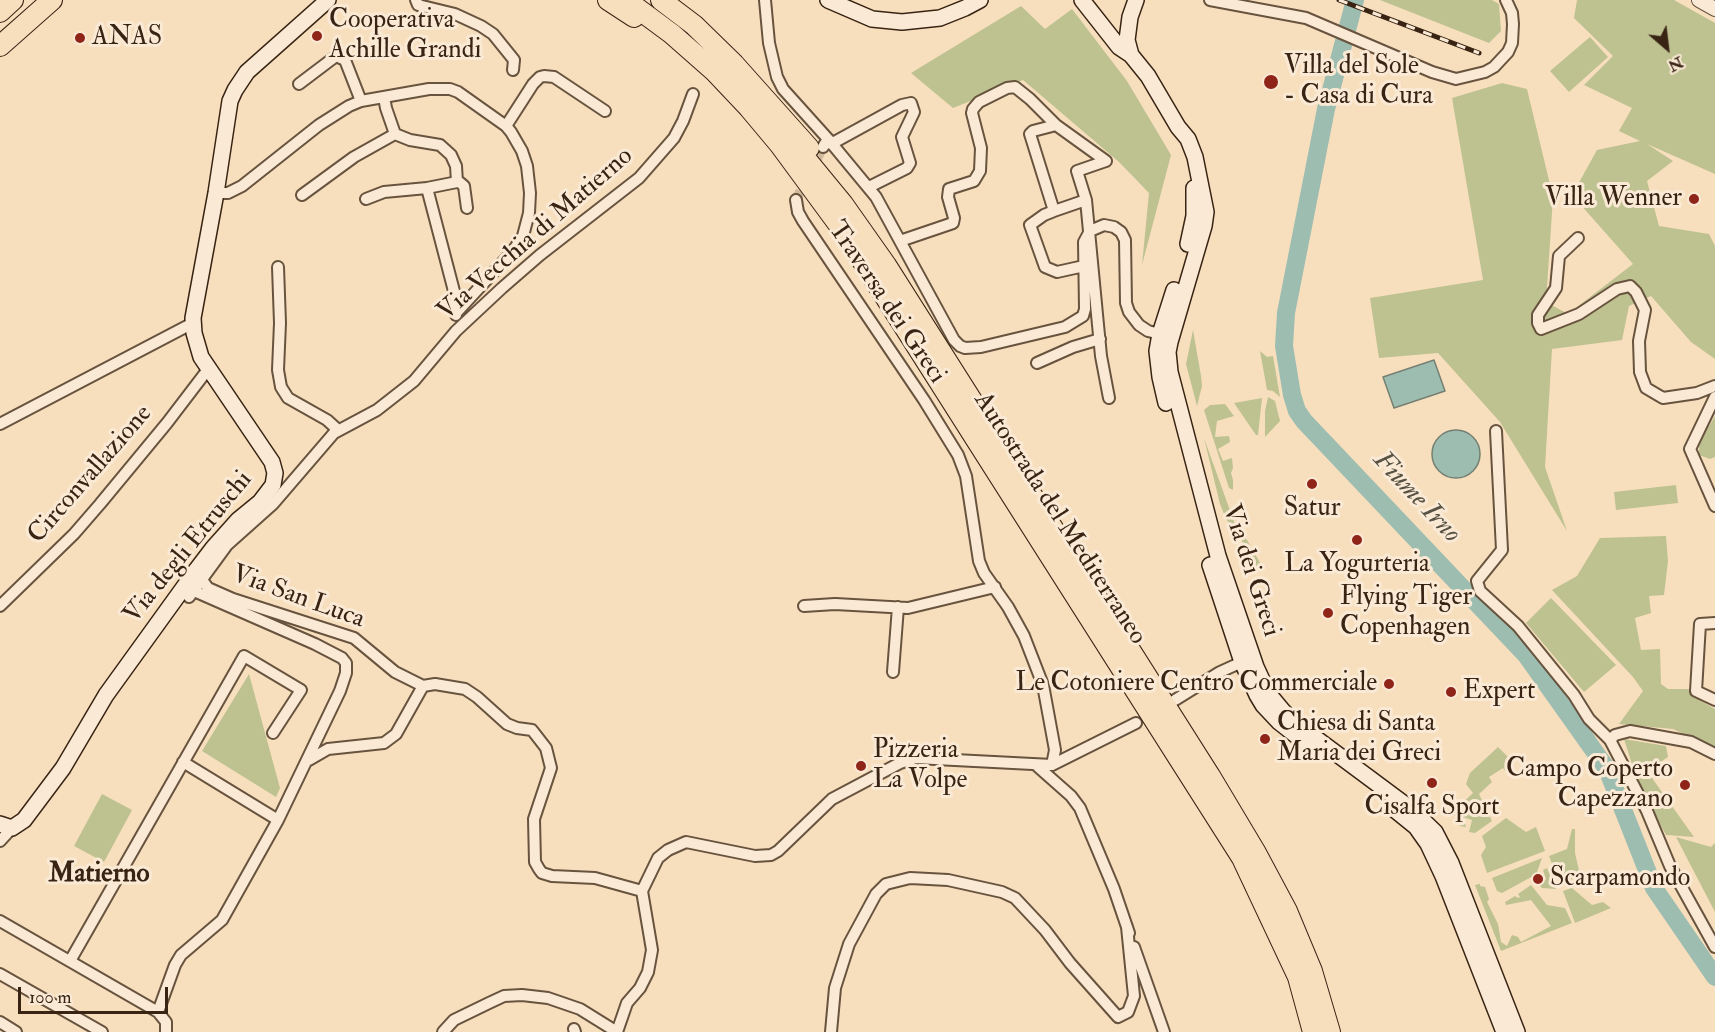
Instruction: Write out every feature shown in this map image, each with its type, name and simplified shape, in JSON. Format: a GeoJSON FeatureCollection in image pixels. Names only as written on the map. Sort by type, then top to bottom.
{"type":"FeatureCollection","features":[{"type":"Feature","properties":{"kind":"highway"},"geometry":{"type":"LineString","coordinates":[[0,12],[13,0]]}},
{"type":"Feature","properties":{"kind":"highway"},"geometry":{"type":"LineString","coordinates":[[0,33],[37,0]]}},
{"type":"Feature","properties":{"kind":"highway"},"geometry":{"type":"LineString","coordinates":[[0,46],[52,0]]}},
{"type":"Feature","properties":{"kind":"highway"},"geometry":{"type":"LineString","coordinates":[[608,0],[662,36],[708,77],[820,212],[844,232]]}},
{"type":"Feature","properties":{"kind":"highway"},"geometry":{"type":"LineString","coordinates":[[626,0],[672,34],[728,86],[780,145],[844,232]]}},
{"type":"Feature","properties":{"kind":"highway"},"geometry":{"type":"LineString","coordinates":[[645,0],[665,13],[699,42],[744,86],[813,167],[886,265]]}},
{"type":"Feature","properties":{"kind":"highway"},"geometry":{"type":"LineString","coordinates":[[661,0],[694,25],[734,64],[815,155],[873,236],[886,265]]}},
{"type":"Feature","properties":{"kind":"highway","name":"Autostrada del Mediterraneo"},"geometry":{"type":"LineString","coordinates":[[844,232],[1242,858],[1298,977],[1313,1032]]}},
{"type":"Feature","properties":{"kind":"highway","name":"Autostrada del Mediterraneo"},"geometry":{"type":"LineString","coordinates":[[886,265],[1210,776],[1256,853],[1296,931],[1312,971],[1330,1032]]}},
{"type":"Feature","properties":{"kind":"main road","name":"Via degli Etruschi"},"geometry":{"type":"LineString","coordinates":[[6,826],[24,820],[63,768],[106,695],[213,548],[238,520],[278,488],[272,462],[201,357],[193,320],[230,101],[234,90],[247,72],[328,0]]}},
{"type":"Feature","properties":{"kind":"main road"},"geometry":{"type":"LineString","coordinates":[[828,0],[872,18],[902,22],[940,18],[980,0]]}},
{"type":"Feature","properties":{"kind":"main road","name":"Via dei Greci"},"geometry":{"type":"LineString","coordinates":[[1082,0],[1119,47],[1131,55],[1157,90],[1178,127],[1188,139],[1195,158],[1206,212],[1204,226],[1170,342],[1170,372],[1218,556],[1256,667],[1268,693],[1298,725],[1411,809],[1435,832],[1451,863],[1517,1032]]}},
{"type":"Feature","properties":{"kind":"main road"},"geometry":{"type":"LineString","coordinates":[[1090,0],[1102,17],[1111,24],[1119,26],[1130,17]]}},
{"type":"Feature","properties":{"kind":"main road"},"geometry":{"type":"LineString","coordinates":[[1131,55],[1128,40],[1130,17],[1136,0]]}},
{"type":"Feature","properties":{"kind":"main road","name":"Via dei Greci"},"geometry":{"type":"LineString","coordinates":[[1178,127],[1195,190],[1193,228],[1160,334],[1157,351],[1161,384],[1208,559],[1242,662],[1263,705],[1279,722],[1387,804],[1422,834],[1443,876],[1504,1032]]}},
{"type":"Feature","properties":{"kind":"street"},"geometry":{"type":"LineString","coordinates":[[416,0],[418,5],[455,14],[493,34],[514,60],[513,70]]}},
{"type":"Feature","properties":{"kind":"street"},"geometry":{"type":"LineString","coordinates":[[765,0],[769,43],[777,77],[783,89],[827,143],[869,187],[880,203],[954,340],[965,348],[981,347],[1065,327],[1078,320],[1083,316],[1085,309],[1084,243],[1090,231],[1104,225],[1114,227],[1121,232],[1125,240],[1126,303],[1129,312],[1139,325],[1148,331],[1160,334]]}},
{"type":"Feature","properties":{"kind":"street"},"geometry":{"type":"LineString","coordinates":[[1210,0],[1306,18],[1432,72],[1456,79],[1476,76],[1494,67],[1503,59],[1512,43],[1512,13],[1506,0]]}},
{"type":"Feature","properties":{"kind":"street"},"geometry":{"type":"LineString","coordinates":[[1699,0],[1715,9]]}},
{"type":"Feature","properties":{"kind":"street"},"geometry":{"type":"LineString","coordinates":[[298,84],[336,56],[345,60],[361,101]]}},
{"type":"Feature","properties":{"kind":"street"},"geometry":{"type":"LineString","coordinates":[[506,126],[533,84],[544,76],[554,77],[605,111]]}},
{"type":"Feature","properties":{"kind":"street"},"geometry":{"type":"LineString","coordinates":[[900,241],[953,223],[948,197],[949,189],[974,181],[980,171],[981,148],[972,113],[979,102],[1007,88],[1016,87],[1056,125],[1106,161],[1077,171],[1086,200],[1102,372],[1109,398]]}},
{"type":"Feature","properties":{"kind":"street"},"geometry":{"type":"LineString","coordinates":[[216,193],[228,193],[242,186],[335,112],[361,101],[429,88],[450,89],[477,104],[506,126],[518,141],[527,166],[530,193],[529,213],[523,236],[513,251],[456,313]]}},
{"type":"Feature","properties":{"kind":"street","name":"Via Vecchia di Matierno"},"geometry":{"type":"LineString","coordinates":[[307,762],[345,681],[344,661],[315,644],[192,594],[227,544],[278,488],[338,430],[377,410],[414,381],[456,331],[540,255],[639,178],[674,138],[693,94]]}},
{"type":"Feature","properties":{"kind":"street"},"geometry":{"type":"LineString","coordinates":[[384,97],[394,134]]}},
{"type":"Feature","properties":{"kind":"street"},"geometry":{"type":"LineString","coordinates":[[827,143],[902,105],[912,103],[914,112],[902,137],[910,163],[907,168],[869,187]]}},
{"type":"Feature","properties":{"kind":"street"},"geometry":{"type":"LineString","coordinates":[[1054,211],[1030,134],[1033,130],[1056,125]]}},
{"type":"Feature","properties":{"kind":"street"},"geometry":{"type":"LineString","coordinates":[[394,134],[410,140],[435,143],[444,148],[453,159],[458,181],[464,186],[467,208]]}},
{"type":"Feature","properties":{"kind":"street"},"geometry":{"type":"LineString","coordinates":[[302,195],[354,158],[394,134]]}},
{"type":"Feature","properties":{"kind":"street"},"geometry":{"type":"LineString","coordinates":[[366,199],[384,192],[428,188],[458,181]]}},
{"type":"Feature","properties":{"kind":"street"},"geometry":{"type":"LineString","coordinates":[[428,188],[455,295],[456,331]]}},
{"type":"Feature","properties":{"kind":"street","name":"Traversa dei Greci"},"geometry":{"type":"LineString","coordinates":[[796,200],[796,206],[803,221],[924,400],[958,455],[966,476],[977,552],[984,573],[1008,607],[1024,636],[1043,685],[1055,750],[1052,765]]}},
{"type":"Feature","properties":{"kind":"street"},"geometry":{"type":"LineString","coordinates":[[1084,266],[1057,272],[1045,267],[1030,225],[1044,215],[1086,200]]}},
{"type":"Feature","properties":{"kind":"street"},"geometry":{"type":"LineString","coordinates":[[1578,238],[1559,256],[1556,288],[1538,315],[1541,329],[1579,314],[1617,289],[1630,286],[1636,292],[1645,310],[1639,341],[1640,372],[1646,388],[1663,398],[1697,393],[1715,386]]}},
{"type":"Feature","properties":{"kind":"street"},"geometry":{"type":"LineString","coordinates":[[278,267],[280,323],[278,370],[281,387],[288,398],[327,420],[338,430]]}},
{"type":"Feature","properties":{"kind":"street"},"geometry":{"type":"LineString","coordinates":[[39,396],[193,320]]}},
{"type":"Feature","properties":{"kind":"street"},"geometry":{"type":"LineString","coordinates":[[0,424],[193,320]]}},
{"type":"Feature","properties":{"kind":"street"},"geometry":{"type":"LineString","coordinates":[[1037,363],[1073,347],[1100,339]]}},
{"type":"Feature","properties":{"kind":"street","name":"Circonvallazione"},"geometry":{"type":"LineString","coordinates":[[0,606],[74,534],[167,423],[208,368]]}},
{"type":"Feature","properties":{"kind":"street"},"geometry":{"type":"LineString","coordinates":[[1715,397],[1690,449],[1715,506]]}},
{"type":"Feature","properties":{"kind":"street"},"geometry":{"type":"LineString","coordinates":[[1496,431],[1502,550],[1477,581],[1480,591],[1518,626],[1574,695],[1589,719],[1610,740],[1647,811],[1670,866],[1715,947]]}},
{"type":"Feature","properties":{"kind":"street","name":"Via San Luca"},"geometry":{"type":"LineString","coordinates":[[202,580],[208,588],[233,599],[354,638],[395,672],[423,686],[435,684],[465,689],[507,724],[532,730],[543,742],[550,758],[551,768],[534,819],[535,862],[542,873],[552,876],[595,878],[642,891]]}},
{"type":"Feature","properties":{"kind":"street"},"geometry":{"type":"LineString","coordinates":[[804,606],[835,604],[908,608],[995,587]]}},
{"type":"Feature","properties":{"kind":"street"},"geometry":{"type":"LineString","coordinates":[[893,672],[898,607]]}},
{"type":"Feature","properties":{"kind":"street"},"geometry":{"type":"LineString","coordinates":[[1715,623],[1700,624],[1696,691],[1715,700]]}},
{"type":"Feature","properties":{"kind":"street"},"geometry":{"type":"LineString","coordinates":[[70,961],[244,656],[301,690],[273,733]]}},
{"type":"Feature","properties":{"kind":"street"},"geometry":{"type":"LineString","coordinates":[[1175,700],[1220,672],[1242,662]]}},
{"type":"Feature","properties":{"kind":"street"},"geometry":{"type":"LineString","coordinates":[[158,1012],[175,965],[182,954],[222,920],[278,820],[307,762],[328,749],[384,743],[396,734],[423,686]]}},
{"type":"Feature","properties":{"kind":"street"},"geometry":{"type":"LineString","coordinates":[[443,1032],[454,1020],[489,1003],[504,996],[522,994],[548,998],[580,1009],[617,1032],[627,1003],[640,988],[648,972],[652,950],[642,891],[658,858],[668,850],[686,842],[755,856],[771,855],[832,799],[900,763],[916,758],[1052,765],[1136,723]]}},
{"type":"Feature","properties":{"kind":"street"},"geometry":{"type":"LineString","coordinates":[[1610,740],[1615,735],[1630,731],[1691,742],[1715,754]]}},
{"type":"Feature","properties":{"kind":"street"},"geometry":{"type":"LineString","coordinates":[[183,762],[278,820]]}},
{"type":"Feature","properties":{"kind":"street"},"geometry":{"type":"LineString","coordinates":[[1036,765],[1071,796],[1080,808],[1114,890],[1164,1032]]}},
{"type":"Feature","properties":{"kind":"street"},"geometry":{"type":"LineString","coordinates":[[0,841],[6,826]]}},
{"type":"Feature","properties":{"kind":"street"},"geometry":{"type":"LineString","coordinates":[[831,1032],[835,988],[849,944],[876,894],[886,884],[910,879],[948,880],[1002,892],[1015,898],[1118,1017],[1128,1012],[1134,996],[1127,927]]}},
{"type":"Feature","properties":{"kind":"street"},"geometry":{"type":"LineString","coordinates":[[0,921],[158,1012],[166,1023],[166,1032]]}},
{"type":"Feature","properties":{"kind":"street"},"geometry":{"type":"LineString","coordinates":[[0,974],[102,1032]]}},
{"type":"Feature","properties":{"kind":"street"},"geometry":{"type":"LineString","coordinates":[[0,1022],[16,1032]]}},
{"type":"Feature","properties":{"kind":"green space"},"geometry":{"type":"Polygon","coordinates":[[[1380,0],[1492,0],[1499,4],[1501,31],[1489,43],[1380,0]]]}},
{"type":"Feature","properties":{"kind":"green space"},"geometry":{"type":"Polygon","coordinates":[[[1577,0],[1674,0],[1715,23],[1715,174],[1647,144],[1673,161],[1647,181],[1659,226],[1709,234],[1715,246],[1715,359],[1691,342],[1651,296],[1629,306],[1622,340],[1552,349],[1545,467],[1567,531],[1500,422],[1438,353],[1379,358],[1370,298],[1483,280],[1452,98],[1502,83],[1527,89],[1553,197],[1546,302],[1568,314],[1633,264],[1572,195],[1597,150],[1640,141],[1619,131],[1632,108],[1584,85],[1613,56],[1574,18],[1577,0]]]}},
{"type":"Feature","properties":{"kind":"green space"},"geometry":{"type":"Polygon","coordinates":[[[1021,6],[1045,29],[1072,9],[1127,81],[1171,155],[1142,265],[1149,193],[1119,162],[1023,80],[953,108],[911,73],[1021,6]]]}},
{"type":"Feature","properties":{"kind":"green space"},"geometry":{"type":"Polygon","coordinates":[[[1590,37],[1608,57],[1569,92],[1550,71],[1590,37]]]}},
{"type":"Feature","properties":{"kind":"green space"},"geometry":{"type":"Polygon","coordinates":[[[1193,330],[1202,386],[1197,406],[1186,364],[1193,330]]]}},
{"type":"Feature","properties":{"kind":"green space"},"geometry":{"type":"Polygon","coordinates":[[[1260,351],[1267,357],[1273,356],[1280,397],[1273,391],[1267,390],[1260,351]]]}},
{"type":"Feature","properties":{"kind":"green space"},"geometry":{"type":"Polygon","coordinates":[[[1268,397],[1275,401],[1280,421],[1265,437],[1265,411],[1268,397]]]}},
{"type":"Feature","properties":{"kind":"green space"},"geometry":{"type":"Polygon","coordinates":[[[1262,398],[1258,435],[1256,435],[1234,403],[1262,398]]]}},
{"type":"Feature","properties":{"kind":"green space"},"geometry":{"type":"Polygon","coordinates":[[[1225,404],[1234,416],[1217,421],[1215,437],[1229,436],[1230,442],[1218,449],[1223,461],[1232,458],[1233,490],[1229,488],[1204,410],[1210,405],[1225,404]]]}},
{"type":"Feature","properties":{"kind":"green space"},"geometry":{"type":"Polygon","coordinates":[[[1715,416],[1715,457],[1710,459],[1699,455],[1699,443],[1715,416]]]}},
{"type":"Feature","properties":{"kind":"green space"},"geometry":{"type":"Polygon","coordinates":[[[1204,438],[1237,530],[1247,540],[1263,568],[1254,571],[1241,538],[1226,519],[1220,504],[1204,438]]]}},
{"type":"Feature","properties":{"kind":"green space"},"geometry":{"type":"Polygon","coordinates":[[[1676,485],[1678,503],[1616,510],[1614,492],[1676,485]]]}},
{"type":"Feature","properties":{"kind":"green space"},"geometry":{"type":"Polygon","coordinates":[[[1666,536],[1668,561],[1664,595],[1649,596],[1651,613],[1635,618],[1641,650],[1660,649],[1661,684],[1668,689],[1690,689],[1699,700],[1715,709],[1715,748],[1673,729],[1619,724],[1643,691],[1633,677],[1552,590],[1577,576],[1600,538],[1666,536]]]}},
{"type":"Feature","properties":{"kind":"green space"},"geometry":{"type":"Polygon","coordinates":[[[1551,598],[1616,665],[1584,692],[1526,623],[1551,598]]]}},
{"type":"Feature","properties":{"kind":"green space"},"geometry":{"type":"Polygon","coordinates":[[[249,674],[280,788],[276,797],[202,751],[249,674]]]}},
{"type":"Feature","properties":{"kind":"green space"},"geometry":{"type":"Polygon","coordinates":[[[1624,739],[1666,746],[1668,757],[1647,771],[1694,837],[1666,835],[1638,783],[1624,739]]]}},
{"type":"Feature","properties":{"kind":"green space"},"geometry":{"type":"Polygon","coordinates":[[[1498,747],[1514,763],[1505,771],[1503,768],[1489,777],[1492,782],[1479,794],[1492,821],[1475,833],[1469,832],[1472,820],[1463,817],[1466,827],[1460,826],[1452,811],[1442,801],[1446,798],[1456,809],[1473,793],[1466,784],[1470,773],[1498,747]]]}},
{"type":"Feature","properties":{"kind":"green space"},"geometry":{"type":"Polygon","coordinates":[[[102,794],[132,810],[104,862],[74,846],[102,794]]]}},
{"type":"Feature","properties":{"kind":"green space"},"geometry":{"type":"Polygon","coordinates":[[[1506,818],[1526,832],[1536,827],[1545,851],[1487,873],[1481,855],[1486,847],[1482,836],[1506,818]]]}},
{"type":"Feature","properties":{"kind":"green space"},"geometry":{"type":"Polygon","coordinates":[[[1572,829],[1575,829],[1575,853],[1580,875],[1560,885],[1549,856],[1567,849],[1572,829]]]}},
{"type":"Feature","properties":{"kind":"green space"},"geometry":{"type":"Polygon","coordinates":[[[1676,837],[1711,847],[1715,843],[1715,912],[1676,837]]]}},
{"type":"Feature","properties":{"kind":"green space"},"geometry":{"type":"Polygon","coordinates":[[[1542,858],[1537,872],[1544,881],[1546,879],[1543,870],[1547,868],[1556,889],[1542,888],[1533,876],[1502,893],[1497,891],[1492,878],[1542,858]]]}},
{"type":"Feature","properties":{"kind":"green space"},"geometry":{"type":"Polygon","coordinates":[[[1480,884],[1485,887],[1489,899],[1487,902],[1498,924],[1501,942],[1507,946],[1512,935],[1518,937],[1521,942],[1551,926],[1531,900],[1506,905],[1505,902],[1515,896],[1520,897],[1518,894],[1531,885],[1547,905],[1565,908],[1572,923],[1501,951],[1475,885],[1480,884]]]}},
{"type":"Feature","properties":{"kind":"green space"},"geometry":{"type":"Polygon","coordinates":[[[1572,888],[1592,905],[1603,902],[1611,908],[1575,923],[1563,891],[1572,888]]]}},
{"type":"Feature","properties":{"kind":"shaded area"},"geometry":{"type":"Polygon","coordinates":[[[1434,360],[1445,391],[1394,408],[1383,377],[1434,360]]]}},
{"type":"Feature","properties":{"kind":"shaded area"},"geometry":{"type":"Polygon","coordinates":[[[1451,430],[1461,430],[1473,437],[1480,449],[1480,459],[1473,471],[1461,478],[1451,478],[1436,467],[1432,459],[1432,449],[1443,434],[1451,430]]]}},
{"type":"Feature","properties":{"kind":"waterway","name":"Fiume Irno"},"geometry":{"type":"LineString","coordinates":[[1355,0],[1326,109],[1286,313],[1284,346],[1297,411],[1526,655],[1607,769],[1654,888],[1715,977]]}},
{"type":"Feature","properties":{"kind":"tunnel"},"geometry":{"type":"LineString","coordinates":[[796,200],[823,147]]}},
{"type":"Feature","properties":{"kind":"railway"},"geometry":{"type":"LineString","coordinates":[[1339,0],[1479,53]]}},
{"type":"Feature","properties":{"kind":"place","name":"Cooperativa Achille Grandi"},"geometry":{"type":"Point","coordinates":[317,36]}},
{"type":"Feature","properties":{"kind":"place","name":"ANAS"},"geometry":{"type":"Point","coordinates":[80,38]}},
{"type":"Feature","properties":{"kind":"place","name":"Villa del Sole - Casa di Cura"},"geometry":{"type":"Point","coordinates":[1271,82]}},
{"type":"Feature","properties":{"kind":"place","name":"Villa Wenner"},"geometry":{"type":"Point","coordinates":[1694,199]}},
{"type":"Feature","properties":{"kind":"place","name":"Satur"},"geometry":{"type":"Point","coordinates":[1312,484]}},
{"type":"Feature","properties":{"kind":"place","name":"La Yogurteria"},"geometry":{"type":"Point","coordinates":[1357,540]}},
{"type":"Feature","properties":{"kind":"place","name":"Flying Tiger Copenhagen"},"geometry":{"type":"Point","coordinates":[1328,613]}},
{"type":"Feature","properties":{"kind":"place","name":"Le Cotoniere Centro Commerciale"},"geometry":{"type":"Point","coordinates":[1389,684]}},
{"type":"Feature","properties":{"kind":"place","name":"Expert"},"geometry":{"type":"Point","coordinates":[1451,692]}},
{"type":"Feature","properties":{"kind":"place","name":"Chiesa di Santa Maria dei Greci"},"geometry":{"type":"Point","coordinates":[1265,739]}},
{"type":"Feature","properties":{"kind":"place","name":"Pizzeria La Volpe"},"geometry":{"type":"Point","coordinates":[861,766]}},
{"type":"Feature","properties":{"kind":"place","name":"Cisalfa Sport"},"geometry":{"type":"Point","coordinates":[1432,783]}},
{"type":"Feature","properties":{"kind":"place","name":"Campo Coperto Capezzano"},"geometry":{"type":"Point","coordinates":[1685,785]}},
{"type":"Feature","properties":{"kind":"place","name":"Scarpamondo"},"geometry":{"type":"Point","coordinates":[1538,879]}},
{"type":"Feature","properties":{"kind":"district","name":"Matierno"},"geometry":{"type":"Point","coordinates":[99,875]}}]}
